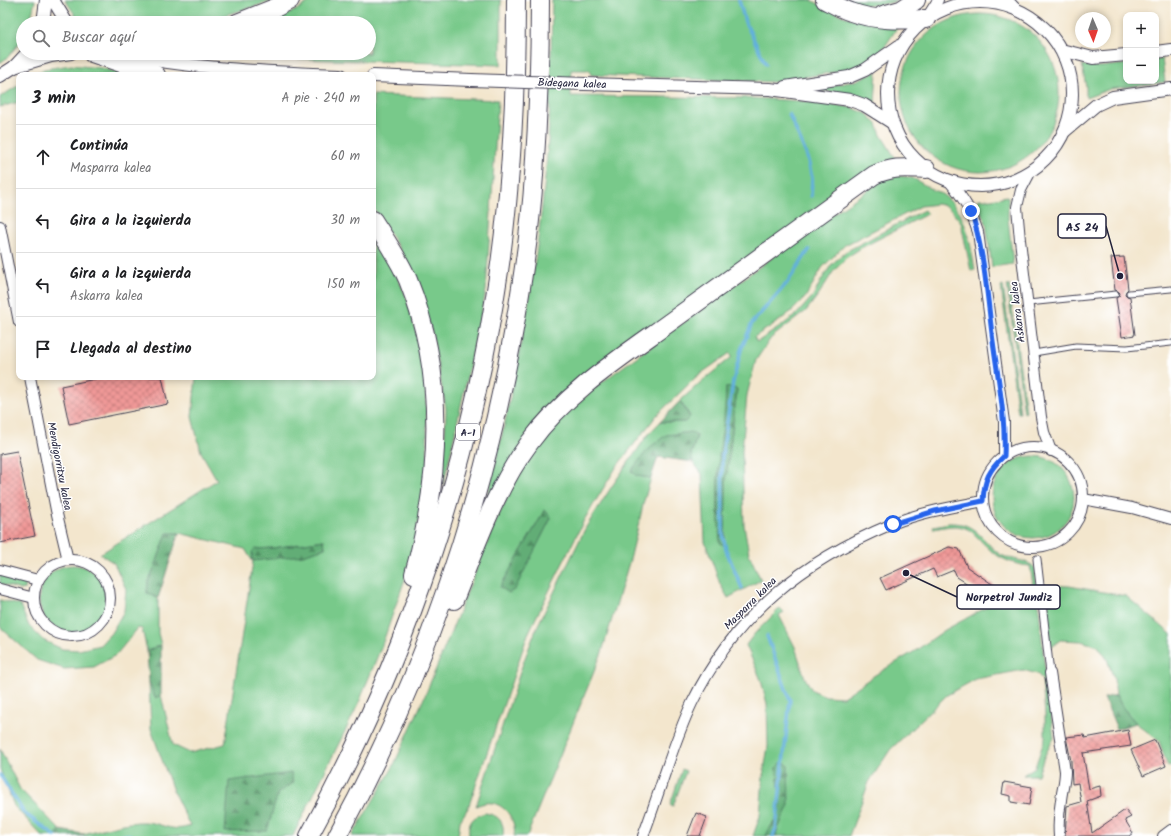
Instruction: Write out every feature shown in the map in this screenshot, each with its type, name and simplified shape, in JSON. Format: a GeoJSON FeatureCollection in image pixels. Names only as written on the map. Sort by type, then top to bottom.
{"type":"FeatureCollection","features":[{"type":"Feature","properties":{"kind":"highway"},"geometry":{"type":"LineString","coordinates":[[254,16],[290,0]]}},
{"type":"Feature","properties":{"kind":"highway","name":"A-1"},"geometry":{"type":"LineString","coordinates":[[309,836],[332,794],[382,691],[431,560],[450,500],[468,428],[485,355],[499,270],[509,180],[516,69],[516,0]]}},
{"type":"Feature","properties":{"kind":"highway","name":"A-1"},"geometry":{"type":"LineString","coordinates":[[337,836],[355,803],[413,677],[453,570],[488,450],[509,358],[523,274],[534,176],[540,65],[540,0]]}},
{"type":"Feature","properties":{"kind":"highway"},"geometry":{"type":"LineString","coordinates":[[825,0],[850,12],[872,18],[904,20],[926,19]]}},
{"type":"Feature","properties":{"kind":"highway"},"geometry":{"type":"LineString","coordinates":[[872,18],[901,10],[916,0]]}},
{"type":"Feature","properties":{"kind":"highway"},"geometry":{"type":"LineString","coordinates":[[112,60],[147,72]]}},
{"type":"Feature","properties":{"kind":"highway"},"geometry":{"type":"LineString","coordinates":[[388,733],[421,680],[505,480],[530,442],[554,412],[599,374],[874,175],[887,169],[926,169]]}},
{"type":"Feature","properties":{"kind":"highway"},"geometry":{"type":"LineString","coordinates":[[376,225],[407,279],[422,321],[431,361],[436,406],[436,449],[432,491],[420,552],[382,691]]}},
{"type":"Feature","properties":{"kind":"street"},"geometry":{"type":"LineString","coordinates":[[44,16],[46,0]]}},
{"type":"Feature","properties":{"kind":"street"},"geometry":{"type":"LineString","coordinates":[[53,0],[63,16]]}},
{"type":"Feature","properties":{"kind":"street"},"geometry":{"type":"LineString","coordinates":[[926,19],[938,0]]}},
{"type":"Feature","properties":{"kind":"street"},"geometry":{"type":"LineString","coordinates":[[1008,0],[1016,9]]}},
{"type":"Feature","properties":{"kind":"street"},"geometry":{"type":"LineString","coordinates":[[970,2],[1001,4],[1016,9],[1030,16],[1053,37],[1061,50],[1069,69],[1072,90],[1071,111],[1065,130],[1045,160],[1031,171],[1012,181],[991,186],[970,186],[949,181],[926,169],[911,156],[900,140],[892,122],[888,106],[887,90],[894,59],[902,44],[913,30],[926,19],[939,11],[954,5],[970,2]]}},
{"type":"Feature","properties":{"kind":"street","name":"Bidegana kalea"},"geometry":{"type":"LineString","coordinates":[[770,89],[849,76],[865,70],[902,44]]}},
{"type":"Feature","properties":{"kind":"street"},"geometry":{"type":"LineString","coordinates":[[1061,50],[1093,58],[1123,55]]}},
{"type":"Feature","properties":{"kind":"street"},"geometry":{"type":"LineString","coordinates":[[1159,52],[1171,50]]}},
{"type":"Feature","properties":{"kind":"street"},"geometry":{"type":"LineString","coordinates":[[0,76],[14,67],[20,60]]}},
{"type":"Feature","properties":{"kind":"street"},"geometry":{"type":"LineString","coordinates":[[14,67],[37,60]]}},
{"type":"Feature","properties":{"kind":"street"},"geometry":{"type":"LineString","coordinates":[[153,60],[203,67],[279,72]]}},
{"type":"Feature","properties":{"kind":"street","name":"Bidegana kalea"},"geometry":{"type":"LineString","coordinates":[[376,76],[770,89],[850,100],[864,105],[892,122]]}},
{"type":"Feature","properties":{"kind":"street"},"geometry":{"type":"LineString","coordinates":[[1065,130],[1096,105],[1113,97],[1171,88]]}},
{"type":"Feature","properties":{"kind":"street","name":"Askarra kalea"},"geometry":{"type":"LineString","coordinates":[[1031,171],[1021,190],[1017,206],[1041,417],[1044,432],[1051,451]]}},
{"type":"Feature","properties":{"kind":"street"},"geometry":{"type":"LineString","coordinates":[[949,181],[962,196],[971,211],[978,232],[1004,422],[1004,456]]}},
{"type":"Feature","properties":{"kind":"street"},"geometry":{"type":"LineString","coordinates":[[0,226],[16,307]]}},
{"type":"Feature","properties":{"kind":"street","name":"Mendigorritxu kalea"},"geometry":{"type":"LineString","coordinates":[[31,380],[68,560]]}},
{"type":"Feature","properties":{"kind":"street"},"geometry":{"type":"LineString","coordinates":[[1027,448],[1039,448],[1051,451],[1062,457],[1071,465],[1078,475],[1082,487],[1083,499],[1080,514],[1073,528],[1056,542],[1034,548],[1019,545],[1005,539],[994,529],[986,516],[983,501],[984,488],[988,476],[995,465],[1004,456],[1015,451],[1027,448]]}},
{"type":"Feature","properties":{"kind":"street"},"geometry":{"type":"LineString","coordinates":[[1083,499],[1132,508],[1171,519]]}},
{"type":"Feature","properties":{"kind":"street","name":"Masparra kalea"},"geometry":{"type":"LineString","coordinates":[[643,836],[681,728],[699,690],[710,670],[731,639],[764,603],[789,580],[812,565],[839,549],[886,527],[935,511],[983,501]]}},
{"type":"Feature","properties":{"kind":"street"},"geometry":{"type":"LineString","coordinates":[[1037,559],[1050,673],[1065,772],[1065,782],[1060,801],[1058,827],[1059,836]]}},
{"type":"Feature","properties":{"kind":"street"},"geometry":{"type":"LineString","coordinates":[[68,560],[80,560],[91,565],[101,573],[107,583],[110,595],[109,607],[104,618],[96,627],[86,633],[74,636],[61,634],[50,629],[41,621],[36,610],[34,598],[38,580],[50,566],[68,560]]}},
{"type":"Feature","properties":{"kind":"street"},"geometry":{"type":"LineString","coordinates":[[0,570],[38,580]]}},
{"type":"Feature","properties":{"kind":"street"},"geometry":{"type":"LineString","coordinates":[[0,589],[34,598]]}},
{"type":"Feature","properties":{"kind":"street"},"geometry":{"type":"LineString","coordinates":[[1163,836],[1171,830]]}},
{"type":"Feature","properties":{"kind":"lane"},"geometry":{"type":"LineString","coordinates":[[1129,293],[1171,289]]}},
{"type":"Feature","properties":{"kind":"lane"},"geometry":{"type":"LineString","coordinates":[[1028,304],[1116,294]]}},
{"type":"Feature","properties":{"kind":"lane"},"geometry":{"type":"LineString","coordinates":[[1034,353],[1076,346],[1127,348],[1171,343]]}},
{"type":"Feature","properties":{"kind":"green space"},"geometry":{"type":"Polygon","coordinates":[[[0,0],[35,0],[32,16],[16,16],[16,47],[8,57],[0,63],[0,0]]]}},
{"type":"Feature","properties":{"kind":"green space"},"geometry":{"type":"Polygon","coordinates":[[[65,0],[276,0],[222,16],[76,16],[65,0]]]}},
{"type":"Feature","properties":{"kind":"green space"},"geometry":{"type":"Polygon","coordinates":[[[312,0],[501,0],[501,65],[333,60],[376,60],[376,16],[282,16],[295,11],[312,0]]]}},
{"type":"Feature","properties":{"kind":"green space"},"geometry":{"type":"Polygon","coordinates":[[[552,0],[811,0],[843,16],[897,28],[884,48],[867,62],[852,69],[774,82],[591,75],[590,70],[571,70],[571,96],[749,98],[820,102],[853,108],[867,114],[877,124],[881,135],[896,159],[882,164],[586,379],[484,509],[516,372],[539,235],[548,142],[552,0]]]}},
{"type":"Feature","properties":{"kind":"green space"},"geometry":{"type":"Polygon","coordinates":[[[843,0],[900,0],[886,4],[864,5],[850,3],[843,0]]]}},
{"type":"Feature","properties":{"kind":"green space"},"geometry":{"type":"Polygon","coordinates":[[[980,14],[1010,20],[1036,37],[1053,63],[1059,93],[1053,123],[1036,149],[1010,166],[980,172],[950,166],[924,149],[907,123],[901,93],[907,63],[924,37],[950,20],[980,14]]]}},
{"type":"Feature","properties":{"kind":"green space"},"geometry":{"type":"Polygon","coordinates":[[[1162,59],[1165,82],[1159,83],[1159,60],[1162,59]]]}},
{"type":"Feature","properties":{"kind":"green space"},"geometry":{"type":"Polygon","coordinates":[[[1123,64],[1123,84],[1149,84],[1110,89],[1086,98],[1086,87],[1082,65],[1100,67],[1123,64]]]}},
{"type":"Feature","properties":{"kind":"green space"},"geometry":{"type":"Polygon","coordinates":[[[71,65],[101,68],[116,72],[40,72],[44,69],[71,65]]]}},
{"type":"Feature","properties":{"kind":"green space"},"geometry":{"type":"Polygon","coordinates":[[[877,71],[875,103],[848,94],[821,91],[821,88],[855,81],[877,71]]]}},
{"type":"Feature","properties":{"kind":"green space"},"geometry":{"type":"Polygon","coordinates":[[[16,87],[16,103],[0,107],[0,97],[16,87]]]}},
{"type":"Feature","properties":{"kind":"green space"},"geometry":{"type":"Polygon","coordinates":[[[376,95],[498,100],[486,291],[443,487],[446,409],[431,329],[405,258],[376,212],[376,95]]]}},
{"type":"Feature","properties":{"kind":"green space"},"geometry":{"type":"Polygon","coordinates":[[[898,176],[913,178],[941,194],[951,202],[962,219],[966,229],[975,270],[971,271],[961,223],[953,212],[946,206],[937,204],[921,206],[845,245],[822,268],[805,298],[779,321],[754,337],[757,342],[797,314],[813,296],[832,264],[845,252],[924,210],[927,214],[861,248],[846,258],[833,272],[806,311],[771,338],[756,360],[747,395],[742,451],[744,525],[749,554],[761,580],[728,598],[720,584],[705,542],[702,474],[693,462],[691,454],[697,436],[640,461],[631,471],[637,476],[651,478],[631,556],[602,652],[527,836],[514,836],[514,825],[512,820],[506,811],[497,804],[484,803],[476,806],[523,663],[537,627],[586,527],[612,486],[647,436],[660,422],[684,422],[690,416],[680,401],[732,357],[730,353],[696,377],[657,415],[617,466],[584,520],[528,634],[468,808],[460,821],[458,836],[352,836],[392,769],[424,698],[499,514],[516,480],[537,447],[562,418],[598,385],[821,222],[884,179],[898,176]],[[726,388],[726,403],[717,496],[719,516],[725,545],[726,480],[737,389],[726,388]],[[545,510],[500,588],[535,548],[551,518],[545,510]]]}},
{"type":"Feature","properties":{"kind":"green space"},"geometry":{"type":"Polygon","coordinates":[[[1007,196],[1013,264],[992,267],[986,223],[977,203],[979,199],[991,199],[1007,196]]]}},
{"type":"Feature","properties":{"kind":"green space"},"geometry":{"type":"Polygon","coordinates":[[[376,237],[392,265],[407,298],[419,343],[425,374],[428,460],[420,516],[406,576],[382,645],[358,705],[293,836],[83,836],[83,834],[105,828],[138,822],[151,823],[172,828],[183,828],[190,826],[173,791],[151,729],[149,682],[155,698],[161,695],[173,745],[190,753],[225,744],[253,562],[245,549],[179,533],[167,534],[148,582],[147,593],[158,598],[158,633],[161,645],[147,651],[142,629],[138,628],[116,655],[94,667],[64,669],[37,660],[0,627],[0,600],[20,605],[29,626],[43,640],[62,649],[79,650],[100,645],[111,633],[124,611],[126,589],[114,563],[100,554],[217,480],[201,452],[192,417],[196,380],[376,380],[376,237]],[[324,540],[274,548],[255,549],[325,548],[324,540]],[[291,773],[278,792],[293,783],[291,773]]]}},
{"type":"Feature","properties":{"kind":"green space"},"geometry":{"type":"Polygon","coordinates":[[[1003,285],[1020,413],[1018,413],[1001,286],[1003,285]]]}},
{"type":"Feature","properties":{"kind":"green space"},"geometry":{"type":"Polygon","coordinates":[[[1007,285],[1009,285],[1026,412],[1024,413],[1007,285]]]}},
{"type":"Feature","properties":{"kind":"green space"},"geometry":{"type":"Polygon","coordinates":[[[726,387],[737,389],[726,480],[725,546],[720,543],[718,490],[719,457],[726,387]]]}},
{"type":"Feature","properties":{"kind":"green space"},"geometry":{"type":"Polygon","coordinates":[[[680,401],[690,417],[685,422],[660,422],[680,401]]]}},
{"type":"Feature","properties":{"kind":"green space"},"geometry":{"type":"Polygon","coordinates":[[[691,432],[697,436],[691,454],[693,462],[658,457],[651,478],[637,476],[631,471],[649,448],[666,435],[691,432]]]}},
{"type":"Feature","properties":{"kind":"green space"},"geometry":{"type":"Polygon","coordinates":[[[1033,456],[1049,459],[1062,468],[1071,481],[1074,497],[1071,513],[1062,526],[1049,535],[1033,538],[1017,535],[1004,526],[995,513],[992,497],[995,481],[1004,468],[1017,459],[1033,456]]]}},
{"type":"Feature","properties":{"kind":"green space"},"geometry":{"type":"Polygon","coordinates":[[[545,510],[551,518],[515,589],[509,593],[500,587],[545,510]]]}},
{"type":"Feature","properties":{"kind":"green space"},"geometry":{"type":"Polygon","coordinates":[[[949,523],[961,524],[970,527],[996,552],[1005,557],[1029,563],[1035,568],[1044,661],[1054,738],[1044,757],[1038,775],[1023,775],[1035,767],[1045,738],[1042,679],[1037,674],[1023,670],[976,679],[947,695],[890,750],[869,782],[849,836],[776,836],[789,804],[776,768],[780,796],[780,807],[777,817],[766,836],[753,836],[760,816],[763,777],[768,746],[767,704],[761,680],[746,645],[755,633],[780,608],[784,612],[779,615],[795,647],[805,678],[812,690],[826,696],[843,697],[945,630],[1016,591],[1033,584],[1030,566],[1012,562],[995,554],[968,529],[953,526],[934,529],[933,526],[949,523]]]}},
{"type":"Feature","properties":{"kind":"green space"},"geometry":{"type":"Polygon","coordinates":[[[167,533],[179,533],[158,598],[147,593],[148,582],[167,533]]]}},
{"type":"Feature","properties":{"kind":"green space"},"geometry":{"type":"Polygon","coordinates":[[[324,540],[325,548],[303,555],[253,561],[252,552],[255,549],[274,548],[324,540]]]}},
{"type":"Feature","properties":{"kind":"green space"},"geometry":{"type":"Polygon","coordinates":[[[73,565],[86,568],[97,575],[104,586],[107,599],[104,612],[97,623],[86,630],[73,633],[60,630],[49,623],[42,612],[39,599],[42,586],[49,575],[60,568],[73,565]]]}},
{"type":"Feature","properties":{"kind":"green space"},"geometry":{"type":"Polygon","coordinates":[[[0,574],[24,581],[26,584],[25,589],[21,590],[0,584],[0,574]]]}},
{"type":"Feature","properties":{"kind":"green space"},"geometry":{"type":"Polygon","coordinates":[[[1044,585],[1069,586],[1126,596],[1171,634],[1171,766],[1168,767],[1159,741],[1136,723],[1123,708],[1116,695],[1114,679],[1107,659],[1098,646],[1081,641],[1060,640],[1050,649],[1044,585]]]}},
{"type":"Feature","properties":{"kind":"green space"},"geometry":{"type":"Polygon","coordinates":[[[161,645],[161,695],[155,698],[149,682],[147,651],[161,645]]]}},
{"type":"Feature","properties":{"kind":"green space"},"geometry":{"type":"Polygon","coordinates":[[[1116,695],[1123,708],[1136,723],[1117,729],[1104,698],[1116,695]]]}},
{"type":"Feature","properties":{"kind":"green space"},"geometry":{"type":"Polygon","coordinates":[[[0,749],[20,789],[60,830],[54,836],[42,836],[14,806],[0,769],[0,749]]]}},
{"type":"Feature","properties":{"kind":"green space"},"geometry":{"type":"Polygon","coordinates":[[[782,762],[788,765],[789,805],[776,836],[766,836],[777,817],[780,807],[779,783],[776,768],[782,762]]]}},
{"type":"Feature","properties":{"kind":"green space"},"geometry":{"type":"Polygon","coordinates":[[[682,769],[686,771],[673,806],[670,805],[682,769]]]}},
{"type":"Feature","properties":{"kind":"green space"},"geometry":{"type":"Polygon","coordinates":[[[291,773],[293,783],[278,793],[267,831],[225,832],[229,781],[291,773]]]}},
{"type":"Feature","properties":{"kind":"green space"},"geometry":{"type":"Polygon","coordinates":[[[485,813],[494,815],[500,820],[503,827],[503,836],[469,836],[469,827],[474,818],[485,813]]]}},
{"type":"Feature","properties":{"kind":"green space"},"geometry":{"type":"Polygon","coordinates":[[[60,830],[83,834],[83,836],[54,836],[60,830]]]}},
{"type":"Feature","properties":{"kind":"building"},"geometry":{"type":"Polygon","coordinates":[[[1124,257],[1128,289],[1125,294],[1130,297],[1135,335],[1122,337],[1116,298],[1120,293],[1115,290],[1111,258],[1124,257]]]}},
{"type":"Feature","properties":{"kind":"building"},"geometry":{"type":"Polygon","coordinates":[[[90,380],[163,380],[168,404],[69,424],[61,386],[90,380]]]}},
{"type":"Feature","properties":{"kind":"building"},"geometry":{"type":"Polygon","coordinates":[[[17,451],[35,536],[0,543],[0,454],[17,451]]]}},
{"type":"Feature","properties":{"kind":"building"},"geometry":{"type":"Polygon","coordinates":[[[949,547],[959,549],[967,567],[995,586],[988,597],[957,577],[954,570],[937,577],[933,569],[886,590],[880,578],[949,547]]]}},
{"type":"Feature","properties":{"kind":"building"},"geometry":{"type":"Polygon","coordinates":[[[1128,730],[1131,746],[1083,753],[1089,789],[1100,786],[1101,796],[1087,801],[1092,833],[1125,810],[1131,817],[1125,820],[1133,833],[1129,836],[1065,836],[1067,806],[1081,802],[1078,783],[1072,784],[1071,761],[1066,737],[1084,735],[1085,738],[1128,730]]]}},
{"type":"Feature","properties":{"kind":"building"},"geometry":{"type":"Polygon","coordinates":[[[1155,740],[1166,766],[1143,776],[1131,750],[1155,740]]]}},
{"type":"Feature","properties":{"kind":"building"},"geometry":{"type":"Polygon","coordinates":[[[1004,782],[1032,787],[1029,805],[1011,802],[1011,796],[1002,794],[1004,782]]]}},
{"type":"Feature","properties":{"kind":"building"},"geometry":{"type":"Polygon","coordinates":[[[696,813],[707,817],[700,836],[687,836],[696,813]]]}},
{"type":"Feature","properties":{"kind":"waterway"},"geometry":{"type":"LineString","coordinates":[[739,0],[745,22],[766,64]]}},
{"type":"Feature","properties":{"kind":"waterway"},"geometry":{"type":"LineString","coordinates":[[789,114],[807,156],[812,178],[811,196]]}},
{"type":"Feature","properties":{"kind":"waterway"},"geometry":{"type":"LineString","coordinates":[[742,588],[726,550],[723,534],[722,456],[733,382],[741,350],[752,323],[787,283],[809,250]]}},
{"type":"Feature","properties":{"kind":"waterway"},"geometry":{"type":"LineString","coordinates":[[767,636],[790,700],[776,828],[773,836]]}},
{"type":"Feature","properties":{"kind":"waterway"},"geometry":{"type":"LineString","coordinates":[[0,775],[24,813],[55,836]]}},
{"type":"Feature","properties":{"kind":"waterway"},"geometry":{"type":"LineString","coordinates":[[121,836],[132,836]]}},
{"type":"Feature","properties":{"kind":"place","name":"AS 24"},"geometry":{"type":"Point","coordinates":[1120,276]}},
{"type":"Feature","properties":{"kind":"place","name":"Norpetrol Jundiz"},"geometry":{"type":"Point","coordinates":[906,573]}},
{"type":"Feature","properties":{"kind":"route"},"geometry":{"type":"LineString","coordinates":[[893,524],[935,511],[983,501],[984,488],[988,476],[995,465],[1004,456],[1004,422],[984,273],[978,232],[971,211]]}}]}
